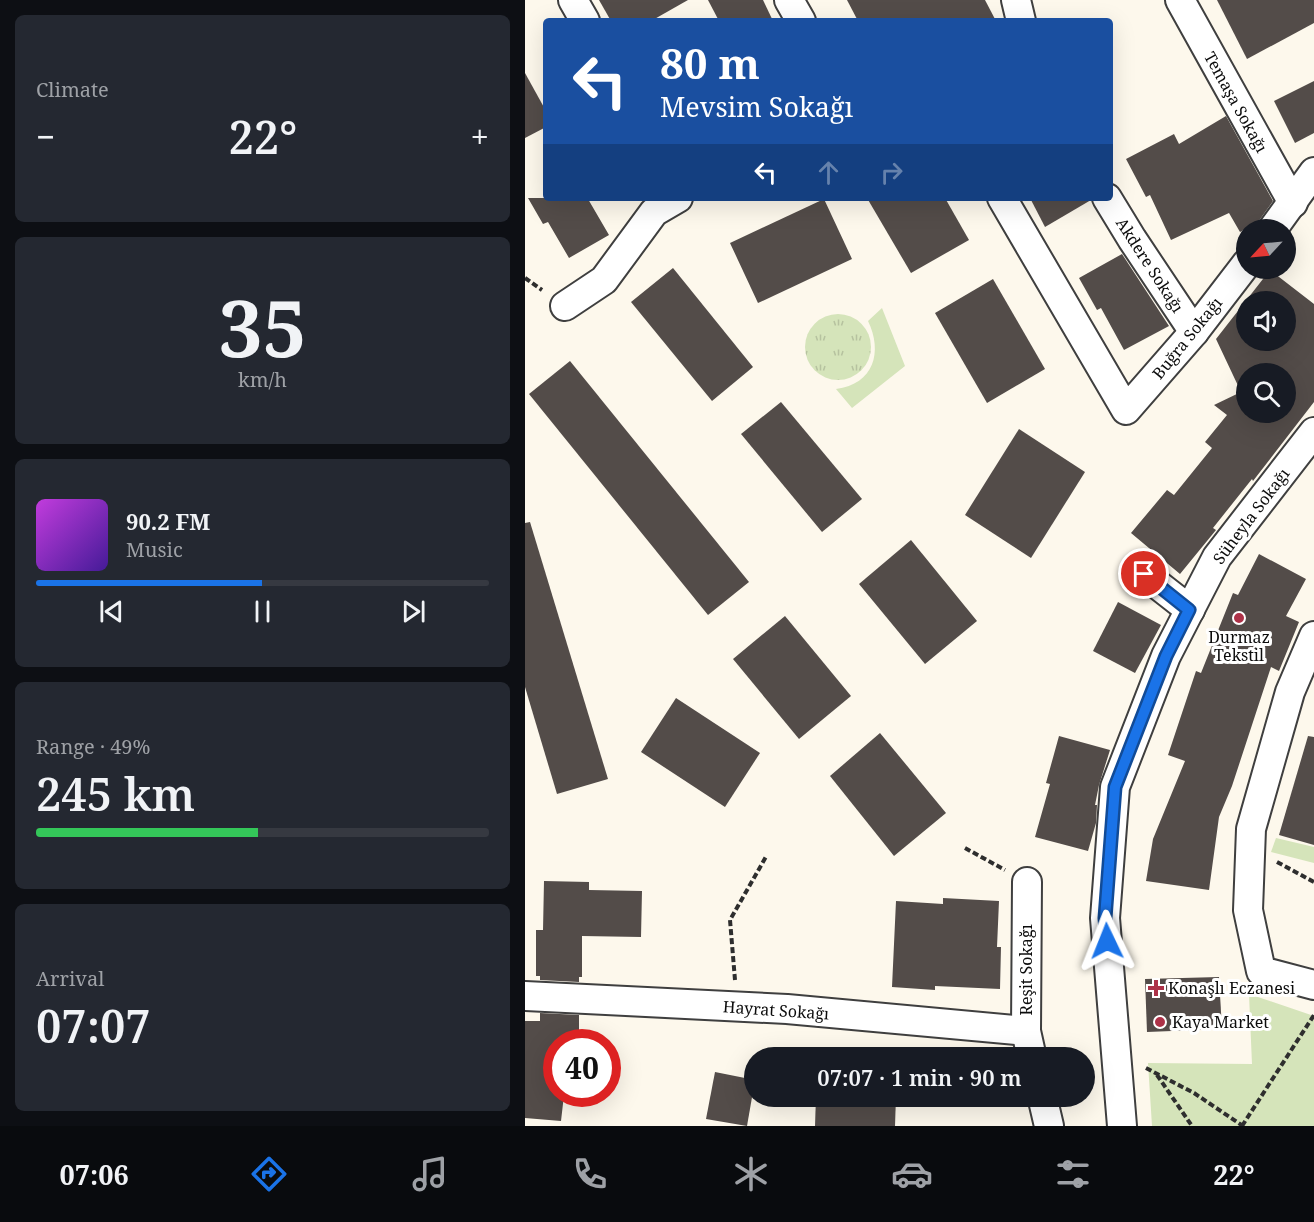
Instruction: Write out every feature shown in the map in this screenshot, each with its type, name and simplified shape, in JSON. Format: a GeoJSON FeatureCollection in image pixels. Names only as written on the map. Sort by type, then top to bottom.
{"type":"FeatureCollection","features":[{"type":"Feature","properties":{"kind":"street"},"geometry":{"type":"LineString","coordinates":[[573,0],[583,18]]}},
{"type":"Feature","properties":{"kind":"street"},"geometry":{"type":"LineString","coordinates":[[789,0],[799,18]]}},
{"type":"Feature","properties":{"kind":"street"},"geometry":{"type":"LineString","coordinates":[[1016,0],[1020,18]]}},
{"type":"Feature","properties":{"kind":"street","name":"Temaşa Sokağı"},"geometry":{"type":"LineString","coordinates":[[1180,0],[1293,203]]}},
{"type":"Feature","properties":{"kind":"street"},"geometry":{"type":"LineString","coordinates":[[1281,219],[1314,172]]}},
{"type":"Feature","properties":{"kind":"street"},"geometry":{"type":"LineString","coordinates":[[565,306],[604,280],[654,212],[673,201]]}},
{"type":"Feature","properties":{"kind":"street","name":"Buğra Sokağı"},"geometry":{"type":"LineString","coordinates":[[1004,201],[1126,410],[1194,332],[1236,277]]}},
{"type":"Feature","properties":{"kind":"street","name":"Akdere Sokağı"},"geometry":{"type":"LineString","coordinates":[[1109,201],[1194,332]]}},
{"type":"Feature","properties":{"kind":"street","name":"Süheyla Sokağı"},"geometry":{"type":"LineString","coordinates":[[1122,1126],[1105,918],[1115,787],[1166,656],[1217,558],[1314,432]]}},
{"type":"Feature","properties":{"kind":"street"},"geometry":{"type":"LineString","coordinates":[[1144,574],[1189,610]]}},
{"type":"Feature","properties":{"kind":"street"},"geometry":{"type":"LineString","coordinates":[[1314,636],[1290,692],[1251,830],[1248,910],[1261,971],[1314,985]]}},
{"type":"Feature","properties":{"kind":"street","name":"Reşit Sokağı"},"geometry":{"type":"LineString","coordinates":[[1026,882],[1029,1044]]}},
{"type":"Feature","properties":{"kind":"street","name":"Hayrat Sokağı"},"geometry":{"type":"LineString","coordinates":[[525,996],[787,1009],[1029,1044]]}},
{"type":"Feature","properties":{"kind":"street"},"geometry":{"type":"LineString","coordinates":[[1045,1107],[1049,1126]]}},
{"type":"Feature","properties":{"kind":"path"},"geometry":{"type":"LineString","coordinates":[[965,848],[1026,882]]}},
{"type":"Feature","properties":{"kind":"path"},"geometry":{"type":"LineString","coordinates":[[738,1007],[730,920],[767,855]]}},
{"type":"Feature","properties":{"kind":"path"},"geometry":{"type":"LineString","coordinates":[[1116,1054],[1194,1093],[1242,1126],[1314,1015]]}},
{"type":"Feature","properties":{"kind":"path"},"geometry":{"type":"LineString","coordinates":[[1155,1073],[1192,1126]]}},
{"type":"Feature","properties":{"kind":"green space"},"geometry":{"type":"Polygon","coordinates":[[[882,308],[905,366],[852,408],[836,389],[859,381],[872,365],[875,344],[868,321],[882,308]]]}},
{"type":"Feature","properties":{"kind":"green space"},"geometry":{"type":"Polygon","coordinates":[[[838,314],[851,316],[861,324],[869,334],[871,347],[869,360],[861,370],[851,378],[838,380],[825,378],[815,370],[807,360],[805,347],[807,334],[815,324],[825,316],[838,314]]]}},
{"type":"Feature","properties":{"kind":"green space"},"geometry":{"type":"Polygon","coordinates":[[[1276,838],[1314,847],[1314,863],[1271,852],[1276,838]]]}},
{"type":"Feature","properties":{"kind":"green space"},"geometry":{"type":"Polygon","coordinates":[[[1249,994],[1314,1016],[1314,1126],[1152,1126],[1148,1063],[1252,1064],[1249,994]]]}},
{"type":"Feature","properties":{"kind":"building"},"geometry":{"type":"Polygon","coordinates":[[[599,0],[688,0],[656,18],[609,18],[599,0]]]}},
{"type":"Feature","properties":{"kind":"building"},"geometry":{"type":"Polygon","coordinates":[[[708,0],[763,0],[772,18],[717,18],[708,0]]]}},
{"type":"Feature","properties":{"kind":"building"},"geometry":{"type":"Polygon","coordinates":[[[847,0],[985,0],[994,18],[856,18],[847,0]]]}},
{"type":"Feature","properties":{"kind":"building"},"geometry":{"type":"Polygon","coordinates":[[[1217,0],[1314,0],[1314,23],[1247,59],[1217,0]]]}},
{"type":"Feature","properties":{"kind":"building"},"geometry":{"type":"Polygon","coordinates":[[[525,73],[543,106],[543,129],[525,138],[525,73]]]}},
{"type":"Feature","properties":{"kind":"building"},"geometry":{"type":"Polygon","coordinates":[[[1314,81],[1314,133],[1295,143],[1274,101],[1314,81]]]}},
{"type":"Feature","properties":{"kind":"building"},"geometry":{"type":"Polygon","coordinates":[[[1226,116],[1273,201],[1260,219],[1236,219],[1236,225],[1229,213],[1171,240],[1150,195],[1146,197],[1126,159],[1174,134],[1179,144],[1226,116]]]}},
{"type":"Feature","properties":{"kind":"building"},"geometry":{"type":"Polygon","coordinates":[[[528,198],[543,198],[543,201],[589,201],[609,235],[569,258],[548,222],[543,224],[528,198]]]}},
{"type":"Feature","properties":{"kind":"building"},"geometry":{"type":"Polygon","coordinates":[[[820,201],[825,201],[852,259],[758,303],[730,243],[820,201]]]}},
{"type":"Feature","properties":{"kind":"building"},"geometry":{"type":"Polygon","coordinates":[[[869,201],[947,201],[969,240],[911,273],[869,201]]]}},
{"type":"Feature","properties":{"kind":"building"},"geometry":{"type":"Polygon","coordinates":[[[1032,201],[1089,201],[1045,227],[1032,201]]]}},
{"type":"Feature","properties":{"kind":"building"},"geometry":{"type":"Polygon","coordinates":[[[1122,254],[1169,326],[1124,350],[1101,308],[1097,310],[1079,278],[1122,254]]]}},
{"type":"Feature","properties":{"kind":"building"},"geometry":{"type":"Polygon","coordinates":[[[673,268],[753,367],[712,401],[631,302],[673,268]]]}},
{"type":"Feature","properties":{"kind":"building"},"geometry":{"type":"Polygon","coordinates":[[[993,279],[1045,369],[987,403],[935,313],[993,279]]]}},
{"type":"Feature","properties":{"kind":"building"},"geometry":{"type":"Polygon","coordinates":[[[1263,279],[1282,279],[1314,304],[1314,402],[1253,481],[1252,479],[1213,528],[1216,530],[1180,574],[1131,533],[1167,490],[1174,495],[1212,448],[1205,442],[1227,415],[1214,405],[1236,394],[1236,423],[1296,423],[1296,363],[1236,363],[1236,381],[1216,339],[1236,313],[1236,351],[1296,351],[1296,291],[1254,291],[1263,279]]]}},
{"type":"Feature","properties":{"kind":"building"},"geometry":{"type":"Polygon","coordinates":[[[570,361],[749,582],[708,615],[529,394],[570,361]]]}},
{"type":"Feature","properties":{"kind":"building"},"geometry":{"type":"Polygon","coordinates":[[[781,402],[862,499],[822,532],[741,434],[781,402]]]}},
{"type":"Feature","properties":{"kind":"building"},"geometry":{"type":"Polygon","coordinates":[[[1019,429],[1085,472],[1031,558],[965,515],[1019,429]]]}},
{"type":"Feature","properties":{"kind":"building"},"geometry":{"type":"Polygon","coordinates":[[[530,522],[608,779],[557,794],[525,687],[525,523],[530,522]]]}},
{"type":"Feature","properties":{"kind":"building"},"geometry":{"type":"Polygon","coordinates":[[[911,540],[977,621],[925,664],[859,584],[911,540]]]}},
{"type":"Feature","properties":{"kind":"building"},"geometry":{"type":"Polygon","coordinates":[[[1259,554],[1306,579],[1286,616],[1299,622],[1279,671],[1271,667],[1232,786],[1219,817],[1209,890],[1146,881],[1153,839],[1185,761],[1168,755],[1196,671],[1201,673],[1233,593],[1238,595],[1259,554]]]}},
{"type":"Feature","properties":{"kind":"building"},"geometry":{"type":"Polygon","coordinates":[[[1118,602],[1161,625],[1135,673],[1093,651],[1118,602]]]}},
{"type":"Feature","properties":{"kind":"building"},"geometry":{"type":"Polygon","coordinates":[[[785,616],[851,696],[799,739],[733,659],[785,616]]]}},
{"type":"Feature","properties":{"kind":"building"},"geometry":{"type":"Polygon","coordinates":[[[676,698],[760,753],[725,807],[641,752],[676,698]]]}},
{"type":"Feature","properties":{"kind":"building"},"geometry":{"type":"Polygon","coordinates":[[[880,733],[946,813],[894,856],[830,776],[880,733]]]}},
{"type":"Feature","properties":{"kind":"building"},"geometry":{"type":"Polygon","coordinates":[[[1059,736],[1110,750],[1099,785],[1095,805],[1097,805],[1096,823],[1088,851],[1035,837],[1050,784],[1046,783],[1059,736]]]}},
{"type":"Feature","properties":{"kind":"building"},"geometry":{"type":"Polygon","coordinates":[[[1308,736],[1314,737],[1314,845],[1279,835],[1308,736]]]}},
{"type":"Feature","properties":{"kind":"building"},"geometry":{"type":"Polygon","coordinates":[[[544,881],[589,882],[589,890],[642,891],[641,937],[582,936],[582,977],[579,977],[579,982],[540,980],[540,976],[536,976],[536,930],[543,930],[544,881]]]}},
{"type":"Feature","properties":{"kind":"building"},"geometry":{"type":"Polygon","coordinates":[[[943,898],[999,901],[997,947],[1001,947],[1000,989],[935,986],[935,990],[892,987],[896,901],[943,904],[943,898]]]}},
{"type":"Feature","properties":{"kind":"building"},"geometry":{"type":"Polygon","coordinates":[[[1219,977],[1222,1029],[1147,1032],[1145,979],[1219,977]]]}},
{"type":"Feature","properties":{"kind":"building"},"geometry":{"type":"Polygon","coordinates":[[[540,1013],[579,1015],[579,1029],[543,1029],[543,1107],[563,1107],[561,1121],[525,1118],[525,1021],[540,1021],[540,1013]]]}},
{"type":"Feature","properties":{"kind":"building"},"geometry":{"type":"Polygon","coordinates":[[[715,1072],[744,1078],[744,1107],[750,1107],[747,1126],[706,1119],[715,1072]]]}},
{"type":"Feature","properties":{"kind":"building"},"geometry":{"type":"Polygon","coordinates":[[[816,1107],[896,1107],[895,1126],[815,1126],[816,1107]]]}},
{"type":"Feature","properties":{"kind":"place","name":"Durmaz Tekstil"},"geometry":{"type":"Point","coordinates":[1239,618]}},
{"type":"Feature","properties":{"kind":"place","name":"Konaşlı Eczanesi"},"geometry":{"type":"Point","coordinates":[1156,988]}},
{"type":"Feature","properties":{"kind":"place","name":"Kaya Market"},"geometry":{"type":"Point","coordinates":[1160,1022]}},
{"type":"Feature","properties":{"kind":"route"},"geometry":{"type":"LineString","coordinates":[[1107,941],[1105,918],[1115,787],[1166,656],[1189,610],[1144,574]]}}]}
